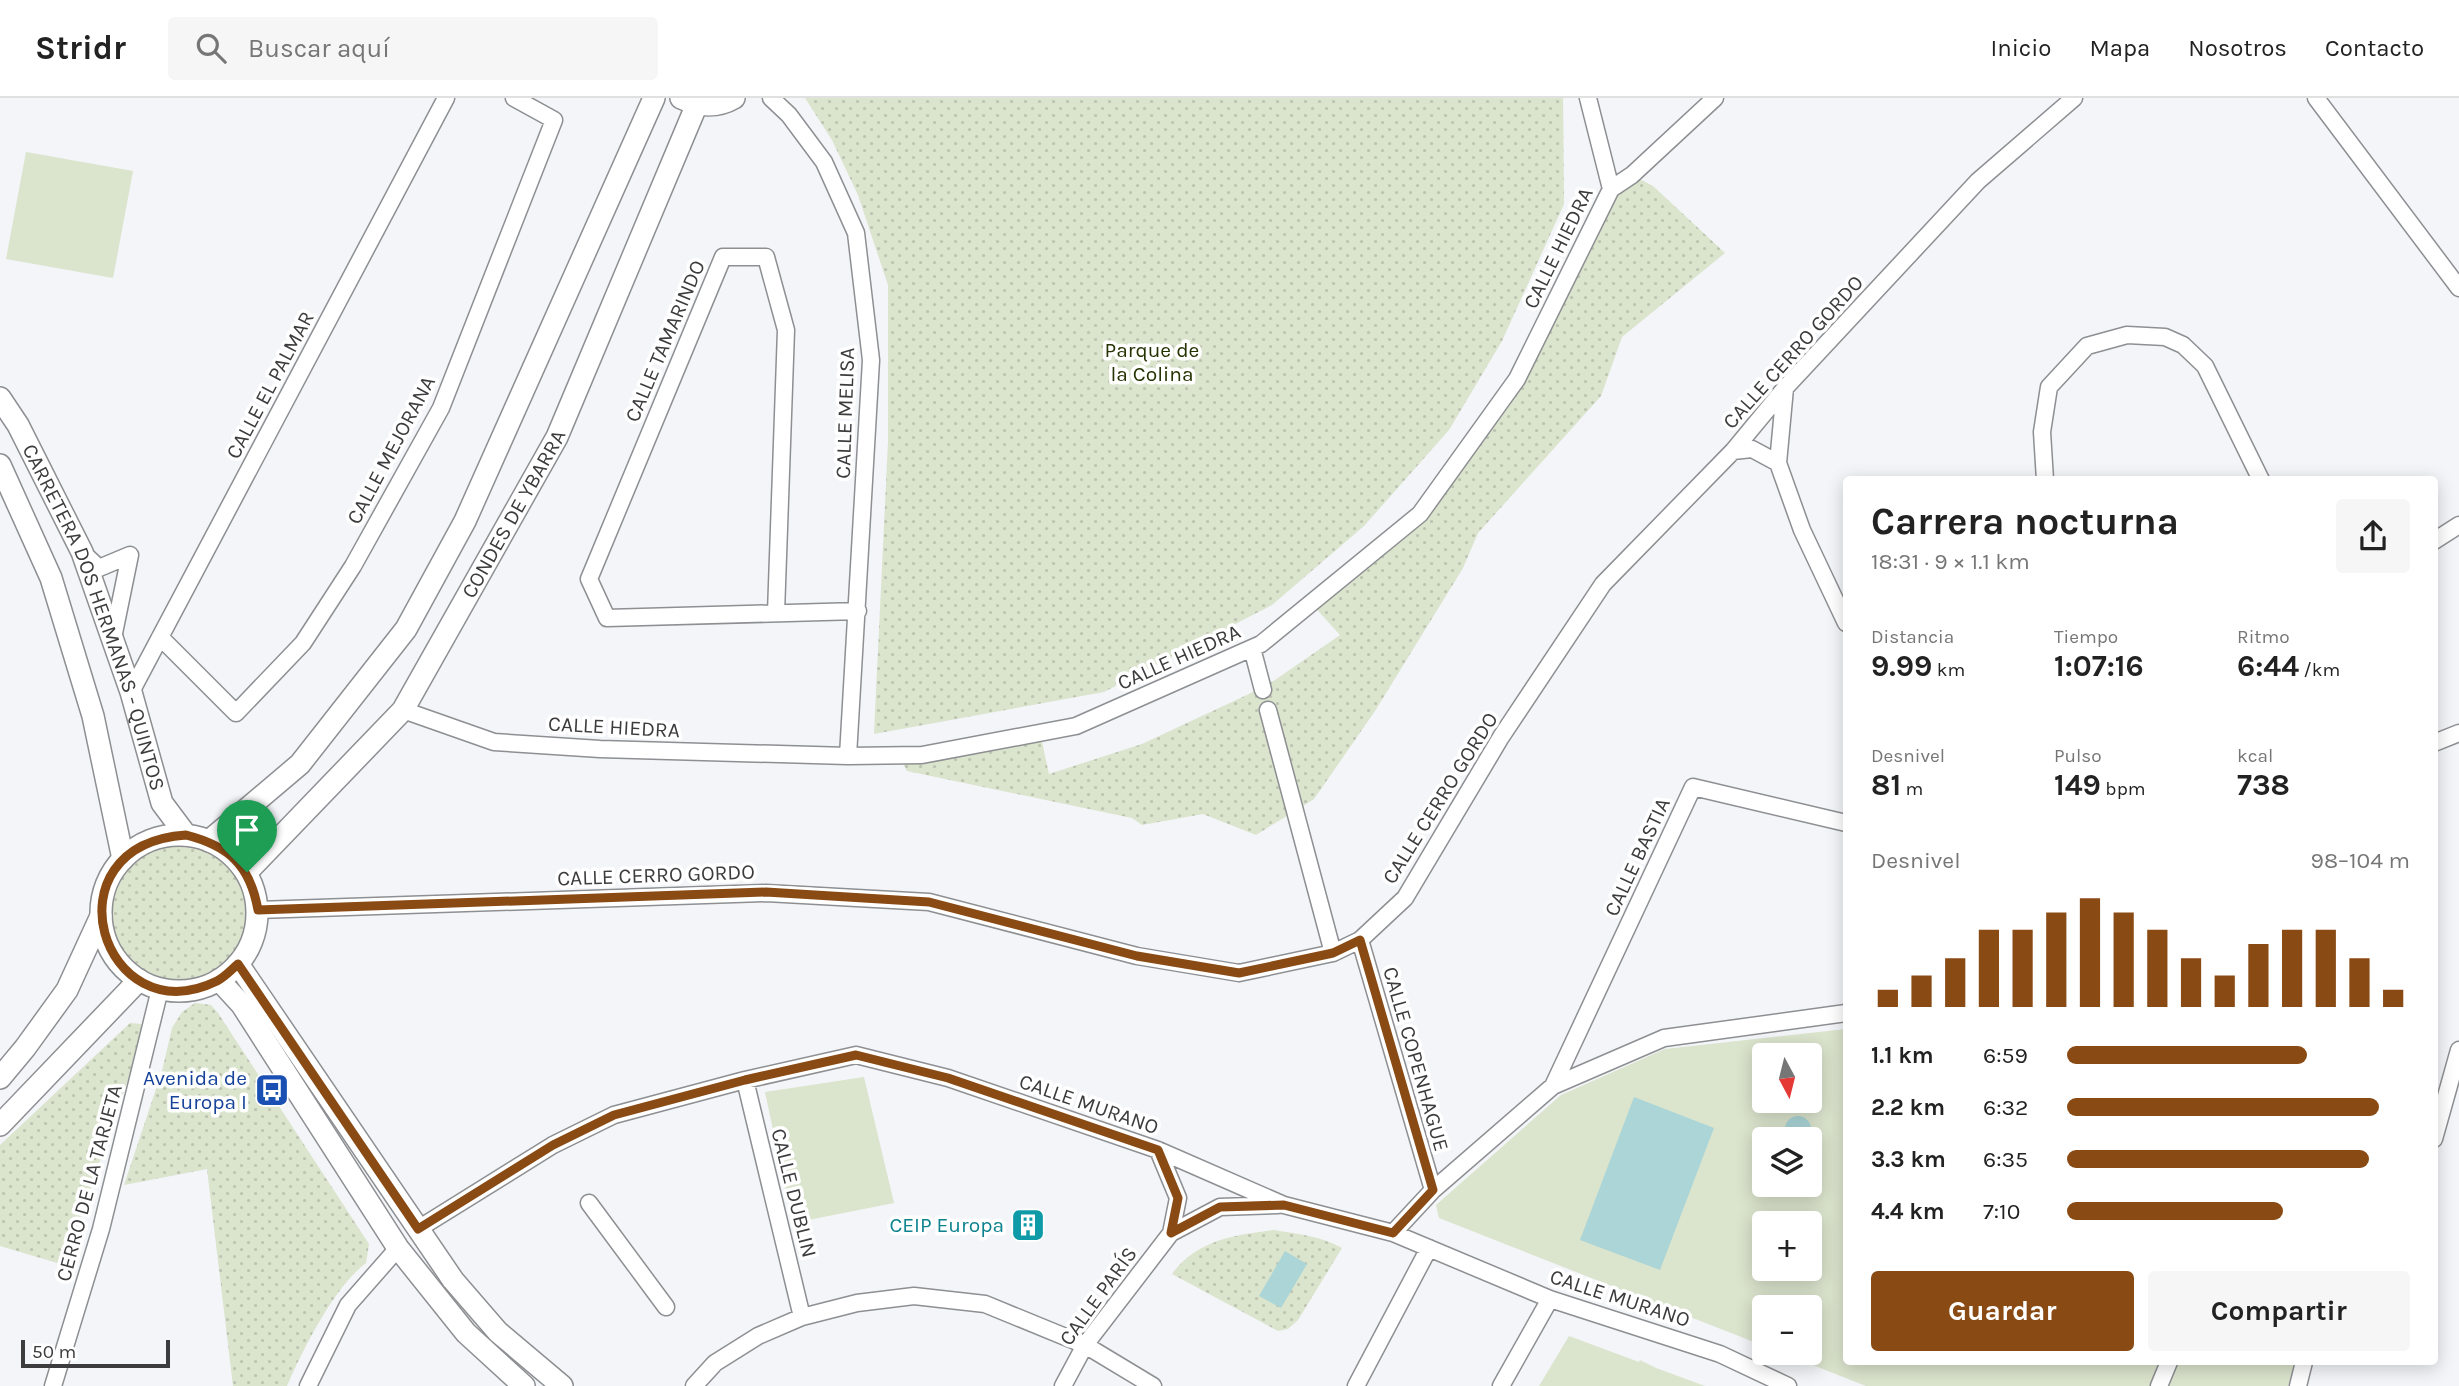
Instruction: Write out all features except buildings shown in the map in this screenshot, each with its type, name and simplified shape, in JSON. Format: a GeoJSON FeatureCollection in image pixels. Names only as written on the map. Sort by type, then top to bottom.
{"type":"FeatureCollection","features":[{"type":"Feature","properties":{"kind":"main road","name":"CONDES DE YBARRA"},"geometry":{"type":"LineString","coordinates":[[209,841],[300,764],[406,629],[465,521],[654,98]]}},
{"type":"Feature","properties":{"kind":"main road"},"geometry":{"type":"LineString","coordinates":[[689,101],[713,105],[734,98]]}},
{"type":"Feature","properties":{"kind":"main road","name":"CONDES DE YBARRA"},"geometry":{"type":"LineString","coordinates":[[247,872],[404,710],[557,437],[689,101]]}},
{"type":"Feature","properties":{"kind":"main road","name":"CARRETERA DOS HERMANAS - QUINTOS"},"geometry":{"type":"LineString","coordinates":[[0,398],[18,425],[82,552],[131,692],[162,803],[186,835]]}},
{"type":"Feature","properties":{"kind":"main road","name":"CARRETERA DOS HERMANAS - QUINTOS"},"geometry":{"type":"LineString","coordinates":[[0,465],[51,578],[93,716],[123,859]]}},
{"type":"Feature","properties":{"kind":"main road"},"geometry":{"type":"LineString","coordinates":[[186,835],[209,841],[230,854],[247,872],[255,890],[258,910],[256,933],[246,955],[219,980],[185,992],[160,989],[139,981],[119,964],[106,942],[101,916],[103,896],[111,876],[123,859],[141,845],[163,837],[186,835]]}},
{"type":"Feature","properties":{"kind":"main road"},"geometry":{"type":"LineString","coordinates":[[0,1079],[67,990],[101,916]]}},
{"type":"Feature","properties":{"kind":"main road"},"geometry":{"type":"LineString","coordinates":[[238,964],[453,1280],[498,1332],[562,1386]]}},
{"type":"Feature","properties":{"kind":"main road"},"geometry":{"type":"LineString","coordinates":[[219,980],[242,1005],[398,1248],[466,1333],[524,1386]]}},
{"type":"Feature","properties":{"kind":"main road"},"geometry":{"type":"LineString","coordinates":[[0,1125],[139,981]]}},
{"type":"Feature","properties":{"kind":"street","name":"CALLE EL PALMAR"},"geometry":{"type":"LineString","coordinates":[[131,692],[446,98]]}},
{"type":"Feature","properties":{"kind":"street","name":"CALLE MEJORANA"},"geometry":{"type":"LineString","coordinates":[[160,637],[236,713],[303,643],[353,566],[440,408],[554,120],[513,98]]}},
{"type":"Feature","properties":{"kind":"street","name":"CALLE MELISA"},"geometry":{"type":"LineString","coordinates":[[771,98],[789,115],[824,162],[856,233],[871,360],[848,756]]}},
{"type":"Feature","properties":{"kind":"street"},"geometry":{"type":"LineString","coordinates":[[1588,98],[1611,189]]}},
{"type":"Feature","properties":{"kind":"street","name":"CALLE HIEDRA"},"geometry":{"type":"LineString","coordinates":[[404,710],[494,742],[600,749],[848,756],[922,755],[1076,726],[1261,644],[1420,514],[1517,379],[1611,189],[1632,175],[1716,98]]}},
{"type":"Feature","properties":{"kind":"street","name":"CALLE CERRO GORDO"},"geometry":{"type":"LineString","coordinates":[[258,910],[766,892],[929,902],[1137,956],[1239,973],[1333,953],[1360,940],[1405,898],[1501,737],[1603,584],[1733,451],[1785,388],[1978,181],[2074,98]]}},
{"type":"Feature","properties":{"kind":"street"},"geometry":{"type":"LineString","coordinates":[[2316,98],[2459,288]]}},
{"type":"Feature","properties":{"kind":"street","name":"CALLE TAMARINDO"},"geometry":{"type":"LineString","coordinates":[[776,613],[786,330],[766,257],[723,257],[589,579],[607,618],[858,611]]}},
{"type":"Feature","properties":{"kind":"street"},"geometry":{"type":"LineString","coordinates":[[2045,476],[2042,432],[2049,387],[2087,346],[2127,335],[2165,337],[2183,345],[2205,366],[2259,476]]}},
{"type":"Feature","properties":{"kind":"street"},"geometry":{"type":"LineString","coordinates":[[1785,388],[1778,463],[1802,530],[1843,617]]}},
{"type":"Feature","properties":{"kind":"street"},"geometry":{"type":"LineString","coordinates":[[1733,451],[1752,449],[1778,463]]}},
{"type":"Feature","properties":{"kind":"street"},"geometry":{"type":"LineString","coordinates":[[2438,538],[2459,525]]}},
{"type":"Feature","properties":{"kind":"street"},"geometry":{"type":"LineString","coordinates":[[82,552],[99,569],[130,555],[113,638]]}},
{"type":"Feature","properties":{"kind":"street"},"geometry":{"type":"LineString","coordinates":[[1252,648],[1263,690]]}},
{"type":"Feature","properties":{"kind":"street"},"geometry":{"type":"LineString","coordinates":[[1268,709],[1333,953]]}},
{"type":"Feature","properties":{"kind":"street"},"geometry":{"type":"LineString","coordinates":[[2438,742],[2459,733]]}},
{"type":"Feature","properties":{"kind":"street","name":"CALLE BASTIA"},"geometry":{"type":"LineString","coordinates":[[1552,1086],[1693,787],[1843,822]]}},
{"type":"Feature","properties":{"kind":"street","name":"CALLE COPENHAGUE"},"geometry":{"type":"LineString","coordinates":[[1360,940],[1433,1190]]}},
{"type":"Feature","properties":{"kind":"street","name":"CERRO DE LA TARJETA"},"geometry":{"type":"LineString","coordinates":[[53,1386],[101,1229],[160,989]]}},
{"type":"Feature","properties":{"kind":"street"},"geometry":{"type":"LineString","coordinates":[[1393,1233],[1433,1190],[1552,1086],[1664,1038],[1843,1013]]}},
{"type":"Feature","properties":{"kind":"street"},"geometry":{"type":"LineString","coordinates":[[2438,1125],[2459,1050]]}},
{"type":"Feature","properties":{"kind":"street","name":"CALLE MURANO"},"geometry":{"type":"LineString","coordinates":[[418,1229],[553,1145],[614,1115],[745,1080],[856,1055],[948,1078],[1158,1150],[1284,1205],[1393,1233],[1550,1299],[1720,1354],[1788,1386]]}},
{"type":"Feature","properties":{"kind":"street","name":"CALLE DUBLIN"},"geometry":{"type":"LineString","coordinates":[[745,1080],[802,1317]]}},
{"type":"Feature","properties":{"kind":"street","name":"CALLE PARÍS"},"geometry":{"type":"LineString","coordinates":[[1158,1150],[1178,1198],[1171,1233]]}},
{"type":"Feature","properties":{"kind":"street"},"geometry":{"type":"LineString","coordinates":[[589,1203],[666,1307]]}},
{"type":"Feature","properties":{"kind":"street","name":"CALLE PARÍS"},"geometry":{"type":"LineString","coordinates":[[1063,1386],[1085,1345],[1171,1233],[1220,1207],[1284,1205]]}},
{"type":"Feature","properties":{"kind":"street"},"geometry":{"type":"LineString","coordinates":[[307,1386],[348,1305],[398,1248]]}},
{"type":"Feature","properties":{"kind":"street"},"geometry":{"type":"LineString","coordinates":[[1356,1386],[1429,1248]]}},
{"type":"Feature","properties":{"kind":"street"},"geometry":{"type":"LineString","coordinates":[[694,1386],[715,1363],[747,1342],[802,1317],[857,1303],[915,1296],[985,1304],[1085,1345],[1153,1386]]}},
{"type":"Feature","properties":{"kind":"street"},"geometry":{"type":"LineString","coordinates":[[1501,1386],[1550,1299]]}},
{"type":"Feature","properties":{"kind":"street"},"geometry":{"type":"LineString","coordinates":[[2159,1386],[2168,1365]]}},
{"type":"Feature","properties":{"kind":"street"},"geometry":{"type":"LineString","coordinates":[[2298,1386],[2303,1365]]}},
{"type":"Feature","properties":{"kind":"green space","name":"Parque de la Colina"},"geometry":{"type":"Polygon","coordinates":[[[805,98],[1563,98],[1564,204],[1502,341],[1449,430],[1364,526],[1272,605],[1104,692],[874,734],[888,442],[888,285],[858,195],[832,140],[805,98]]]}},
{"type":"Feature","properties":{"kind":"green space"},"geometry":{"type":"Polygon","coordinates":[[[26,152],[133,171],[113,278],[6,259],[26,152]]]}},
{"type":"Feature","properties":{"kind":"green space"},"geometry":{"type":"Polygon","coordinates":[[[1632,175],[1653,186],[1725,253],[1622,337],[1601,396],[1478,533],[1463,568],[1375,711],[1314,799],[1256,835],[1203,814],[1142,825],[1132,818],[907,771],[898,755],[1040,733],[1049,774],[1142,744],[1249,694],[1275,680],[1340,635],[1311,603],[1420,514],[1517,379],[1611,189],[1632,175]]]}},
{"type":"Feature","properties":{"kind":"green space"},"geometry":{"type":"Polygon","coordinates":[[[179,835],[209,841],[234,858],[251,883],[257,913],[251,943],[234,968],[209,985],[179,991],[149,985],[124,968],[107,943],[101,913],[107,883],[124,858],[149,841],[179,835]]]}},
{"type":"Feature","properties":{"kind":"green space"},"geometry":{"type":"Polygon","coordinates":[[[195,1003],[211,1005],[218,1013],[369,1244],[366,1263],[342,1287],[331,1303],[287,1386],[233,1386],[207,1169],[124,1185],[162,1071],[172,1028],[182,1012],[195,1003]]]}},
{"type":"Feature","properties":{"kind":"green space"},"geometry":{"type":"Polygon","coordinates":[[[130,1023],[141,1024],[144,1033],[64,1265],[0,1246],[0,1145],[130,1023]]]}},
{"type":"Feature","properties":{"kind":"green space"},"geometry":{"type":"Polygon","coordinates":[[[1843,1029],[1843,1365],[2295,1365],[2288,1386],[1866,1386],[1813,1365],[1822,1365],[1822,1295],[1752,1295],[1752,1341],[1439,1218],[1436,1205],[1561,1095],[1665,1049],[1843,1029]]]}},
{"type":"Feature","properties":{"kind":"green space"},"geometry":{"type":"Polygon","coordinates":[[[864,1077],[894,1203],[793,1223],[765,1092],[864,1077]]]}},
{"type":"Feature","properties":{"kind":"green space"},"geometry":{"type":"Polygon","coordinates":[[[1274,1230],[1317,1238],[1342,1248],[1298,1320],[1288,1329],[1278,1331],[1172,1274],[1193,1253],[1205,1246],[1231,1237],[1274,1230]]]}},
{"type":"Feature","properties":{"kind":"green space"},"geometry":{"type":"Polygon","coordinates":[[[1569,1336],[1639,1362],[1640,1360],[1705,1386],[1539,1386],[1569,1336]]]}},
{"type":"Feature","properties":{"kind":"water"},"geometry":{"type":"Polygon","coordinates":[[[1634,1097],[1714,1128],[1660,1270],[1580,1240],[1634,1097]]]}},
{"type":"Feature","properties":{"kind":"water"},"geometry":{"type":"Polygon","coordinates":[[[1798,1116],[1811,1127],[1785,1127],[1789,1120],[1798,1116]]]}},
{"type":"Feature","properties":{"kind":"water"},"geometry":{"type":"Polygon","coordinates":[[[1285,1251],[1307,1264],[1281,1308],[1259,1296],[1285,1251]]]}},
{"type":"Feature","properties":{"kind":"place","name":"Avenida de Europa I"},"geometry":{"type":"Point","coordinates":[272,1090]}},
{"type":"Feature","properties":{"kind":"place","name":"CEIP Europa"},"geometry":{"type":"Point","coordinates":[1028,1225]}},
{"type":"Feature","properties":{"kind":"route"},"geometry":{"type":"LineString","coordinates":[[186,835],[209,841],[230,854],[247,872],[255,890],[258,910],[766,892],[929,902],[1137,956],[1239,973],[1333,953],[1360,940],[1433,1190],[1393,1233],[1284,1205],[1220,1207],[1171,1233],[1178,1198],[1158,1150],[948,1078],[856,1055],[745,1080],[614,1115],[553,1145],[418,1229],[238,964],[219,980],[185,992],[160,989],[139,981],[119,964],[106,942],[101,916],[103,896],[111,876],[123,859],[141,845],[163,837],[186,835]]}}]}
